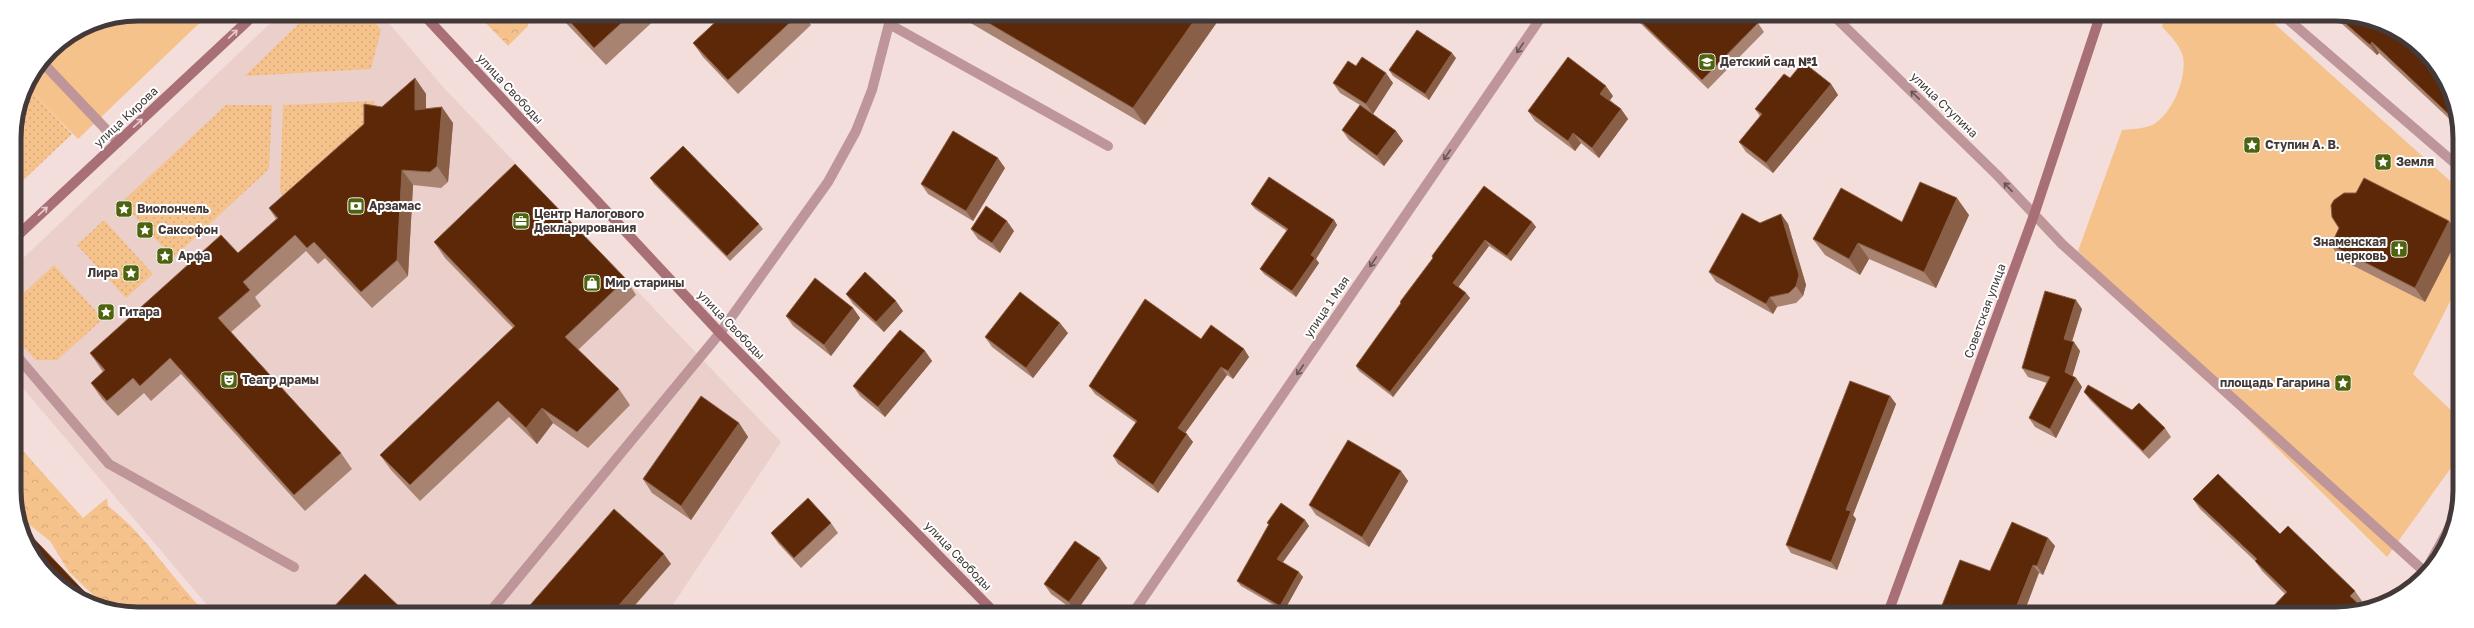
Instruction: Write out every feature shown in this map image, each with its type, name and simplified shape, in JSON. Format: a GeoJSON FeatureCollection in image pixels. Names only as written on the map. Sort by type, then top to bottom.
{"type":"FeatureCollection","features":[{"type":"Feature","properties":{"kind":"street","name":"улица Кирова"},"geometry":{"type":"LineString","coordinates":[[21,232],[247,21]]}},
{"type":"Feature","properties":{"kind":"street","name":"улица Свободы"},"geometry":{"type":"LineString","coordinates":[[430,21],[720,333],[989,607]]}},
{"type":"Feature","properties":{"kind":"street"},"geometry":{"type":"LineString","coordinates":[[494,607],[720,333],[828,182],[856,131],[872,90],[888,21]]}},
{"type":"Feature","properties":{"kind":"street"},"geometry":{"type":"LineString","coordinates":[[891,21],[1108,146]]}},
{"type":"Feature","properties":{"kind":"street","name":"улица 1 Мая"},"geometry":{"type":"LineString","coordinates":[[1137,607],[1539,21]]}},
{"type":"Feature","properties":{"kind":"street","name":"улица Ступина"},"geometry":{"type":"LineString","coordinates":[[1839,21],[1997,175],[2034,215]]}},
{"type":"Feature","properties":{"kind":"street","name":"Советская улица"},"geometry":{"type":"LineString","coordinates":[[1890,607],[2034,215],[2098,21]]}},
{"type":"Feature","properties":{"kind":"street"},"geometry":{"type":"LineString","coordinates":[[2290,21],[2453,162]]}},
{"type":"Feature","properties":{"kind":"street"},"geometry":{"type":"LineString","coordinates":[[46,66],[118,142]]}},
{"type":"Feature","properties":{"kind":"street"},"geometry":{"type":"LineString","coordinates":[[2034,215],[2062,244],[2422,569]]}},
{"type":"Feature","properties":{"kind":"street"},"geometry":{"type":"LineString","coordinates":[[21,361],[109,464],[294,567]]}},
{"type":"Feature","properties":{"kind":"shaded area"},"geometry":{"type":"Polygon","coordinates":[[[273,21],[387,21],[444,88],[781,442],[671,607],[209,607],[21,386],[21,260],[273,21]]]}},
{"type":"Feature","properties":{"kind":"green space"},"geometry":{"type":"Polygon","coordinates":[[[138,21],[202,21],[78,139],[31,91],[45,67],[55,55],[67,45],[93,30],[115,23],[138,21]]]}},
{"type":"Feature","properties":{"kind":"green space"},"geometry":{"type":"Polygon","coordinates":[[[302,21],[373,21],[381,30],[371,69],[245,76],[302,21]]]}},
{"type":"Feature","properties":{"kind":"green space"},"geometry":{"type":"Polygon","coordinates":[[[484,21],[529,21],[528,26],[508,46],[484,21]]]}},
{"type":"Feature","properties":{"kind":"green space","name":"площадь Гагарина"},"geometry":{"type":"Polygon","coordinates":[[[2164,21],[2272,21],[2453,184],[2453,296],[2413,374],[2453,412],[2453,465],[2387,557],[2078,251],[2122,130],[2145,127],[2152,125],[2159,120],[2172,105],[2180,85],[2184,66],[2182,53],[2177,44],[2162,27],[2164,21]]]}},
{"type":"Feature","properties":{"kind":"green space"},"geometry":{"type":"Polygon","coordinates":[[[31,91],[72,134],[21,182],[21,131],[23,115],[31,91]]]}},
{"type":"Feature","properties":{"kind":"green space"},"geometry":{"type":"Polygon","coordinates":[[[374,101],[373,137],[294,207],[280,192],[283,105],[374,101]]]}},
{"type":"Feature","properties":{"kind":"green space"},"geometry":{"type":"Polygon","coordinates":[[[226,105],[272,105],[269,169],[173,258],[122,202],[226,105]]]}},
{"type":"Feature","properties":{"kind":"green space"},"geometry":{"type":"Polygon","coordinates":[[[104,220],[153,274],[126,298],[77,245],[104,220]]]}},
{"type":"Feature","properties":{"kind":"green space"},"geometry":{"type":"Polygon","coordinates":[[[54,265],[103,319],[57,360],[36,360],[21,344],[21,295],[54,265]]]}},
{"type":"Feature","properties":{"kind":"green space"},"geometry":{"type":"Polygon","coordinates":[[[21,449],[83,518],[107,498],[108,506],[122,517],[146,543],[200,607],[131,607],[115,605],[99,600],[69,572],[50,541],[25,522],[23,513],[21,490],[21,449]]]}},
{"type":"Feature","properties":{"kind":"building"},"geometry":{"type":"Polygon","coordinates":[[[569,21],[623,21],[594,48],[569,21]]]}},
{"type":"Feature","properties":{"kind":"building"},"geometry":{"type":"Polygon","coordinates":[[[717,21],[792,21],[728,80],[693,43],[717,21]]]}},
{"type":"Feature","properties":{"kind":"building"},"geometry":{"type":"Polygon","coordinates":[[[985,21],[1194,21],[1133,108],[985,21]]]}},
{"type":"Feature","properties":{"kind":"building","name":"Детский сад №1"},"geometry":{"type":"Polygon","coordinates":[[[1640,21],[1756,21],[1758,23],[1702,80],[1640,21]]]}},
{"type":"Feature","properties":{"kind":"building"},"geometry":{"type":"Polygon","coordinates":[[[2343,21],[2359,23],[2388,33],[2407,45],[2419,55],[2429,67],[2444,93],[2451,117],[2372,42],[2370,45],[2343,21]]]}},
{"type":"Feature","properties":{"kind":"building"},"geometry":{"type":"Polygon","coordinates":[[[1417,30],[1452,53],[1425,94],[1389,70],[1417,30]]]}},
{"type":"Feature","properties":{"kind":"building"},"geometry":{"type":"Polygon","coordinates":[[[1362,57],[1386,73],[1366,104],[1333,83],[1348,61],[1356,66],[1362,57]]]}},
{"type":"Feature","properties":{"kind":"building"},"geometry":{"type":"Polygon","coordinates":[[[1568,57],[1606,86],[1600,94],[1621,109],[1592,148],[1573,133],[1568,141],[1528,111],[1568,57]]]}},
{"type":"Feature","properties":{"kind":"building"},"geometry":{"type":"Polygon","coordinates":[[[1803,62],[1831,84],[1766,163],[1739,142],[1762,114],[1755,109],[1784,74],[1790,78],[1803,62]]]}},
{"type":"Feature","properties":{"kind":"building"},"geometry":{"type":"Polygon","coordinates":[[[415,78],[415,110],[442,107],[437,166],[430,172],[402,170],[397,260],[361,292],[314,242],[307,248],[295,235],[243,282],[250,290],[218,318],[341,453],[294,495],[170,358],[140,386],[133,378],[107,401],[91,383],[105,370],[90,353],[221,235],[238,253],[278,218],[269,208],[364,124],[364,104],[382,107],[415,78]]]}},
{"type":"Feature","properties":{"kind":"building"},"geometry":{"type":"Polygon","coordinates":[[[1360,105],[1396,131],[1377,156],[1342,130],[1360,105]]]}},
{"type":"Feature","properties":{"kind":"building"},"geometry":{"type":"Polygon","coordinates":[[[953,131],[998,158],[966,211],[921,184],[953,131]]]}},
{"type":"Feature","properties":{"kind":"building"},"geometry":{"type":"Polygon","coordinates":[[[683,146],[759,224],[727,256],[650,178],[683,146]]]}},
{"type":"Feature","properties":{"kind":"building"},"geometry":{"type":"Polygon","coordinates":[[[515,164],[626,279],[565,337],[619,389],[577,432],[542,408],[526,428],[498,401],[410,485],[380,455],[515,326],[434,242],[515,164]]]}},
{"type":"Feature","properties":{"kind":"building"},"geometry":{"type":"Polygon","coordinates":[[[1269,177],[1334,220],[1311,255],[1315,258],[1292,291],[1260,269],[1288,229],[1251,204],[1269,177]]]}},
{"type":"Feature","properties":{"kind":"building","name":"Знаменская церковь"},"geometry":{"type":"Polygon","coordinates":[[[2364,178],[2449,221],[2415,288],[2331,245],[2339,228],[2332,217],[2331,205],[2334,200],[2344,193],[2356,193],[2364,178]]]}},
{"type":"Feature","properties":{"kind":"building"},"geometry":{"type":"Polygon","coordinates":[[[1920,182],[1957,198],[1924,272],[1858,243],[1849,259],[1813,239],[1841,188],[1902,222],[1920,182]]]}},
{"type":"Feature","properties":{"kind":"building"},"geometry":{"type":"Polygon","coordinates":[[[1484,186],[1532,222],[1507,256],[1485,240],[1453,283],[1466,293],[1390,392],[1356,366],[1401,303],[1400,302],[1433,258],[1432,256],[1484,186]]]}},
{"type":"Feature","properties":{"kind":"building"},"geometry":{"type":"Polygon","coordinates":[[[986,206],[1007,221],[992,243],[971,229],[986,206]]]}},
{"type":"Feature","properties":{"kind":"building"},"geometry":{"type":"Polygon","coordinates":[[[1742,213],[1760,223],[1781,214],[1799,275],[1796,286],[1789,293],[1770,297],[1766,304],[1709,272],[1742,213]]]}},
{"type":"Feature","properties":{"kind":"building"},"geometry":{"type":"Polygon","coordinates":[[[865,272],[896,301],[876,322],[846,294],[865,272]]]}},
{"type":"Feature","properties":{"kind":"building"},"geometry":{"type":"Polygon","coordinates":[[[815,278],[853,308],[824,345],[786,316],[815,278]]]}},
{"type":"Feature","properties":{"kind":"building"},"geometry":{"type":"Polygon","coordinates":[[[2045,291],[2076,300],[2064,339],[2074,342],[2065,372],[2076,378],[2050,429],[2029,418],[2050,377],[2022,368],[2045,291]]]}},
{"type":"Feature","properties":{"kind":"building"},"geometry":{"type":"Polygon","coordinates":[[[1020,292],[1060,323],[1026,368],[985,337],[1020,292]]]}},
{"type":"Feature","properties":{"kind":"building"},"geometry":{"type":"Polygon","coordinates":[[[1145,299],[1201,339],[1211,325],[1244,349],[1228,371],[1221,367],[1178,428],[1187,434],[1153,485],[1113,456],[1137,421],[1089,386],[1145,299]]]}},
{"type":"Feature","properties":{"kind":"building"},"geometry":{"type":"Polygon","coordinates":[[[900,330],[925,351],[878,407],[853,386],[900,330]]]}},
{"type":"Feature","properties":{"kind":"building"},"geometry":{"type":"Polygon","coordinates":[[[1850,381],[1890,396],[1846,510],[1851,511],[1831,562],[1786,545],[1850,381]]]}},
{"type":"Feature","properties":{"kind":"building"},"geometry":{"type":"Polygon","coordinates":[[[2088,385],[2132,410],[2139,403],[2165,428],[2143,451],[2084,392],[2088,385]]]}},
{"type":"Feature","properties":{"kind":"building"},"geometry":{"type":"Polygon","coordinates":[[[701,396],[739,423],[681,506],[643,479],[701,396]]]}},
{"type":"Feature","properties":{"kind":"building"},"geometry":{"type":"Polygon","coordinates":[[[1348,440],[1401,471],[1362,537],[1309,505],[1348,440]]]}},
{"type":"Feature","properties":{"kind":"building"},"geometry":{"type":"Polygon","coordinates":[[[2218,474],[2280,534],[2288,526],[2355,591],[2350,596],[2360,605],[2343,607],[2273,607],[2287,592],[2255,561],[2257,559],[2193,499],[2218,474]]]}},
{"type":"Feature","properties":{"kind":"building"},"geometry":{"type":"Polygon","coordinates":[[[808,498],[831,523],[794,558],[771,533],[808,498]]]}},
{"type":"Feature","properties":{"kind":"building"},"geometry":{"type":"Polygon","coordinates":[[[1281,503],[1305,520],[1277,559],[1299,572],[1280,606],[1237,581],[1269,524],[1267,523],[1281,503]]]}},
{"type":"Feature","properties":{"kind":"building"},"geometry":{"type":"Polygon","coordinates":[[[614,509],[664,554],[617,607],[528,607],[614,509]]]}},
{"type":"Feature","properties":{"kind":"building"},"geometry":{"type":"Polygon","coordinates":[[[2012,522],[2048,538],[2037,566],[2033,565],[2016,607],[1941,607],[1960,560],[1990,571],[2012,522]]]}},
{"type":"Feature","properties":{"kind":"building"},"geometry":{"type":"Polygon","coordinates":[[[30,535],[88,595],[67,583],[55,573],[45,561],[30,535]]]}},
{"type":"Feature","properties":{"kind":"building"},"geometry":{"type":"Polygon","coordinates":[[[1075,541],[1100,558],[1069,602],[1044,584],[1075,541]]]}},
{"type":"Feature","properties":{"kind":"building"},"geometry":{"type":"Polygon","coordinates":[[[365,574],[400,607],[334,607],[365,574]]]}},
{"type":"Feature","properties":{"kind":"place","name":"Детский сад №1"},"geometry":{"type":"Point","coordinates":[1707,62]}},
{"type":"Feature","properties":{"kind":"place","name":"Ступин А. В."},"geometry":{"type":"Point","coordinates":[2252,145]}},
{"type":"Feature","properties":{"kind":"place","name":"Земля"},"geometry":{"type":"Point","coordinates":[2383,162]}},
{"type":"Feature","properties":{"kind":"place","name":"Арзамас"},"geometry":{"type":"Point","coordinates":[356,206]}},
{"type":"Feature","properties":{"kind":"place","name":"Виолончель"},"geometry":{"type":"Point","coordinates":[124,209]}},
{"type":"Feature","properties":{"kind":"place","name":"Центр Налогового Декларирования"},"geometry":{"type":"Point","coordinates":[521,221]}},
{"type":"Feature","properties":{"kind":"place","name":"Саксофон"},"geometry":{"type":"Point","coordinates":[145,230]}},
{"type":"Feature","properties":{"kind":"place","name":"Знаменская церковь"},"geometry":{"type":"Point","coordinates":[2399,249]}},
{"type":"Feature","properties":{"kind":"place","name":"Арфа"},"geometry":{"type":"Point","coordinates":[165,256]}},
{"type":"Feature","properties":{"kind":"place","name":"Лира"},"geometry":{"type":"Point","coordinates":[131,273]}},
{"type":"Feature","properties":{"kind":"place","name":"Мир старины"},"geometry":{"type":"Point","coordinates":[592,283]}},
{"type":"Feature","properties":{"kind":"place","name":"Гитара"},"geometry":{"type":"Point","coordinates":[106,312]}},
{"type":"Feature","properties":{"kind":"place","name":"Театр драмы"},"geometry":{"type":"Point","coordinates":[229,380]}},
{"type":"Feature","properties":{"kind":"place","name":"площадь Гагарина"},"geometry":{"type":"Point","coordinates":[2343,383]}}]}
